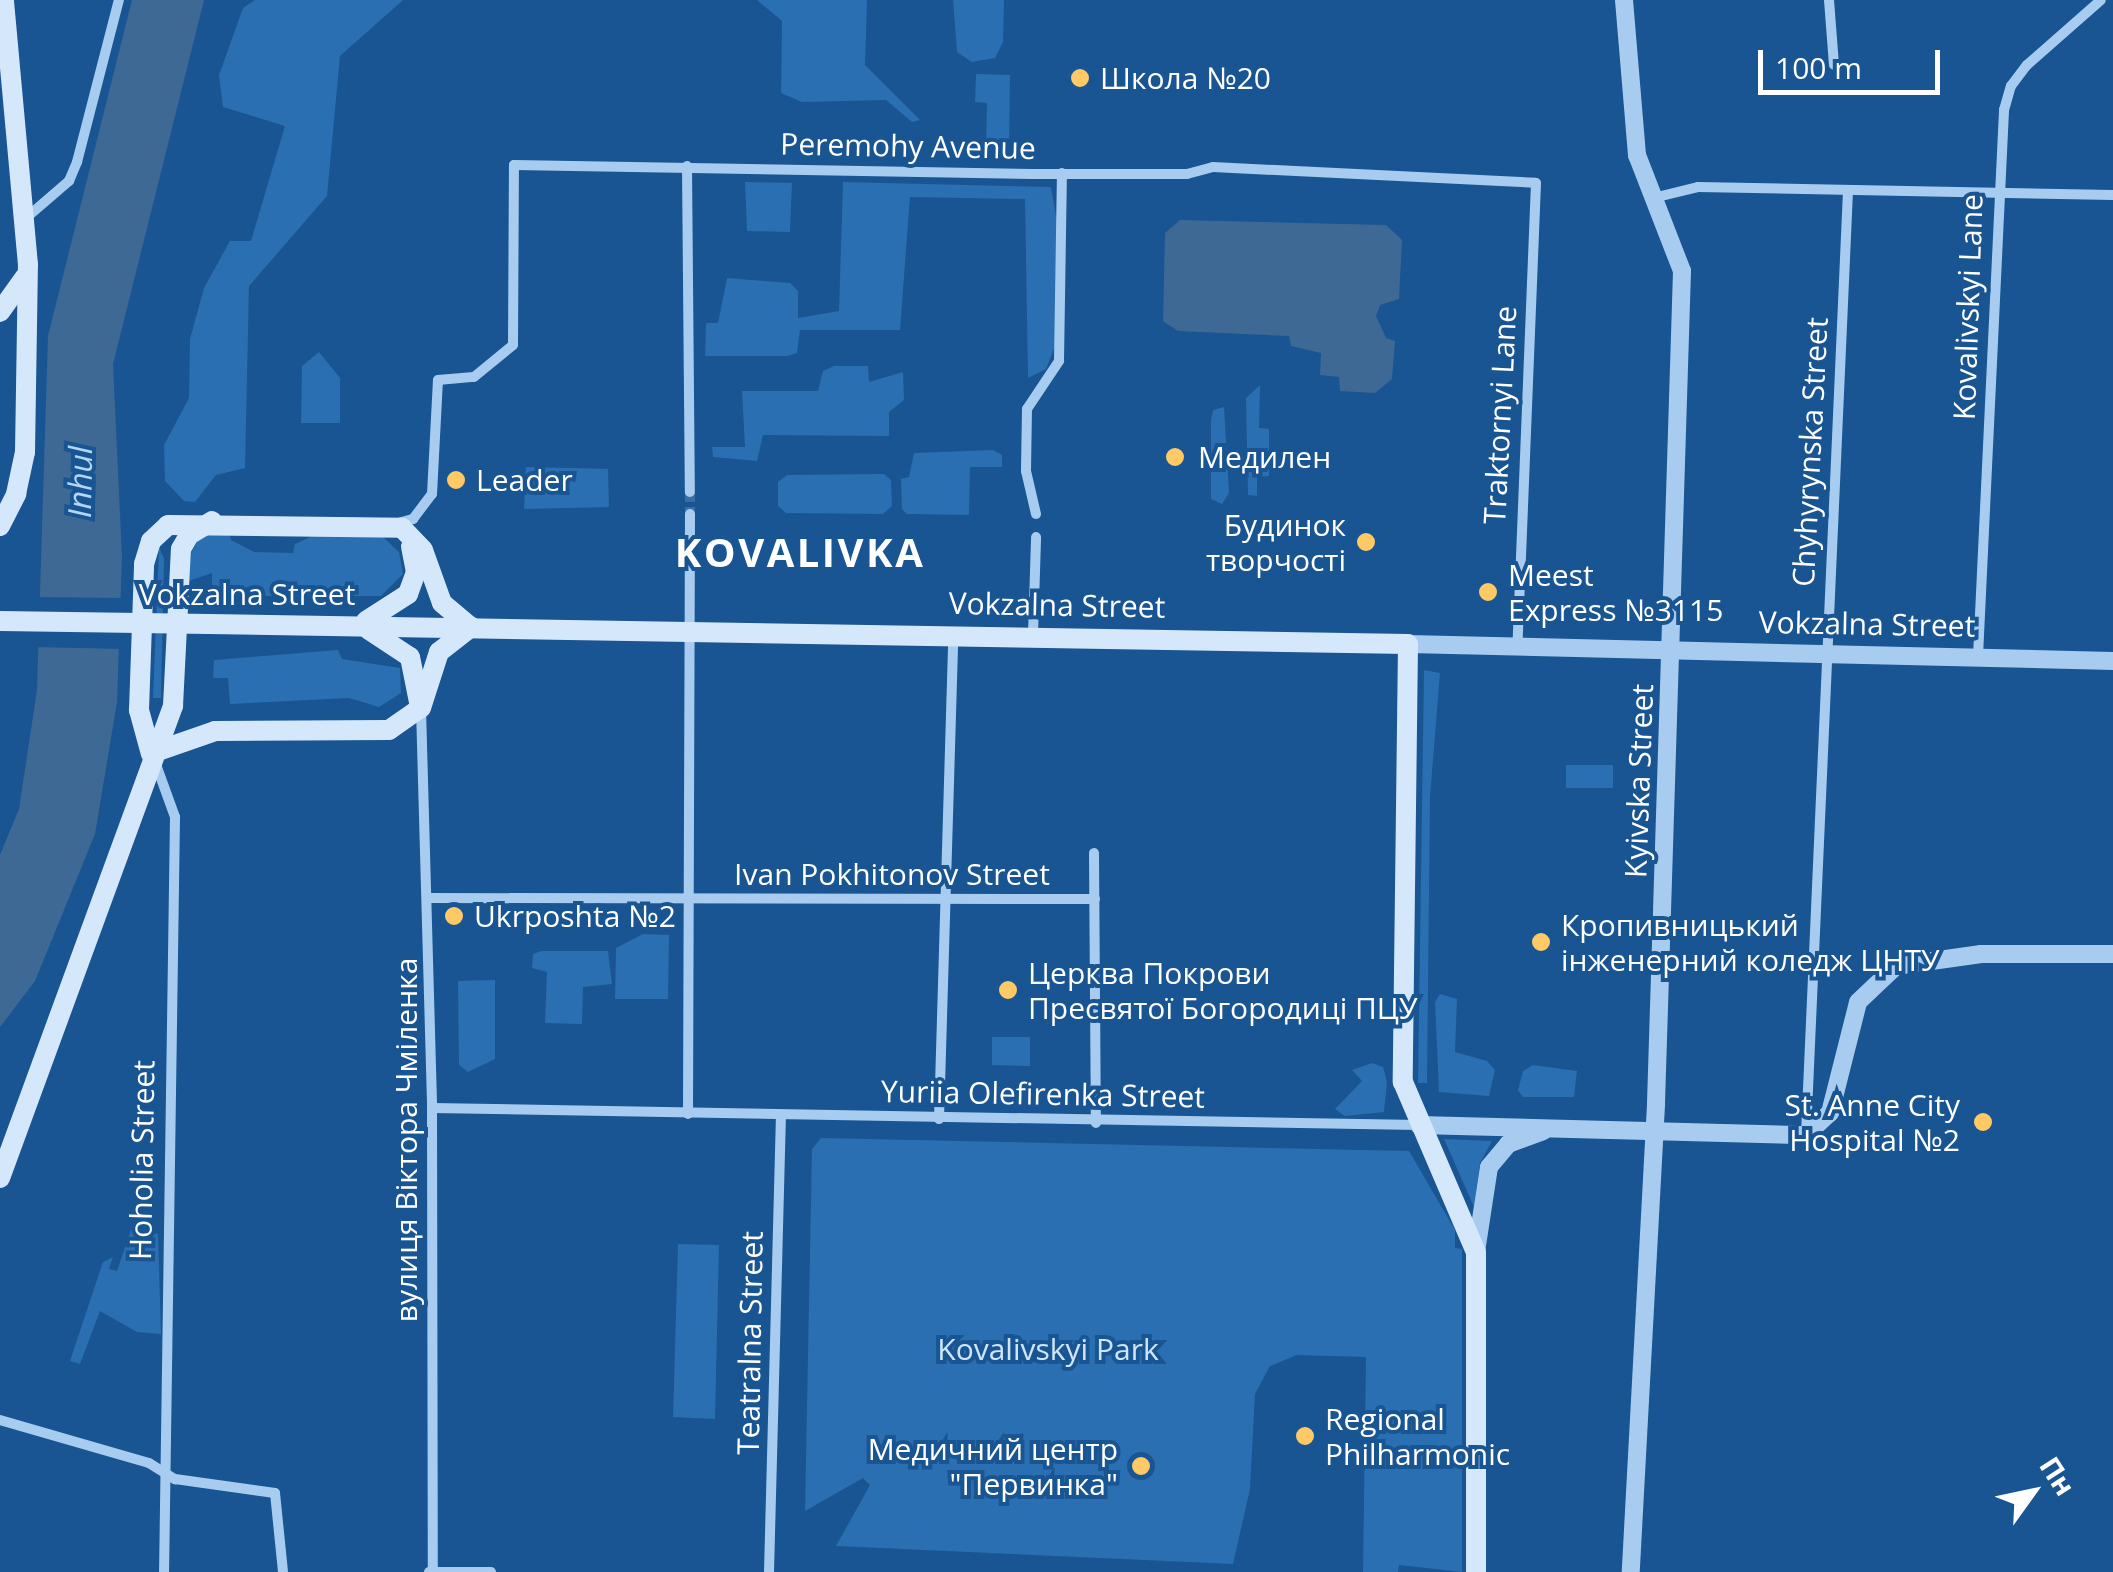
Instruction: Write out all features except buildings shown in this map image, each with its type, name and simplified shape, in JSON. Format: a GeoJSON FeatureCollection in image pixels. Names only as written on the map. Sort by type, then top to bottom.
{"type":"FeatureCollection","features":[{"type":"Feature","properties":{"kind":"main road"},"geometry":{"type":"LineString","coordinates":[[3,516],[24,452],[28,265],[26,218],[11,121],[4,0]]}},
{"type":"Feature","properties":{"kind":"main road"},"geometry":{"type":"LineString","coordinates":[[0,312],[16,297],[28,265]]}},
{"type":"Feature","properties":{"kind":"main road"},"geometry":{"type":"LineString","coordinates":[[0,1178],[174,691],[178,559],[189,535],[212,522]]}},
{"type":"Feature","properties":{"kind":"main road"},"geometry":{"type":"LineString","coordinates":[[352,624],[391,610],[413,583],[412,549],[389,524]]}},
{"type":"Feature","properties":{"kind":"main road"},"geometry":{"type":"LineString","coordinates":[[389,524],[411,533],[442,603],[471,627],[439,652],[421,708],[376,732],[215,731],[151,754],[139,710],[140,649],[151,541],[168,525],[389,524]]}},
{"type":"Feature","properties":{"kind":"main road","name":"Vokzalna Street"},"geometry":{"type":"LineString","coordinates":[[0,621],[1033,634],[1408,644]]}},
{"type":"Feature","properties":{"kind":"main road"},"geometry":{"type":"LineString","coordinates":[[352,624],[405,650],[417,674],[421,708]]}},
{"type":"Feature","properties":{"kind":"main road"},"geometry":{"type":"LineString","coordinates":[[1408,644],[1403,1082],[1418,1125],[1476,1252],[1476,1572]]}},
{"type":"Feature","properties":{"kind":"main road"},"geometry":{"type":"LineString","coordinates":[[174,691],[188,720],[215,731]]}},
{"type":"Feature","properties":{"kind":"street"},"geometry":{"type":"LineString","coordinates":[[26,218],[69,181],[119,0]]}},
{"type":"Feature","properties":{"kind":"street","name":"Kyivska Street"},"geometry":{"type":"LineString","coordinates":[[1624,0],[1632,128],[1652,198],[1682,272],[1671,650],[1631,1572]]}},
{"type":"Feature","properties":{"kind":"street"},"geometry":{"type":"LineString","coordinates":[[1829,0],[1834,66]]}},
{"type":"Feature","properties":{"kind":"street","name":"Kovalivskyi Lane"},"geometry":{"type":"LineString","coordinates":[[1978,656],[1996,194],[2011,86],[2101,0]]}},
{"type":"Feature","properties":{"kind":"street","name":"Peremohy Avenue"},"geometry":{"type":"LineString","coordinates":[[389,524],[413,519],[432,494],[438,380],[474,377],[512,345],[514,165],[1062,174],[1201,174],[1213,167],[1245,174],[1536,183]]}},
{"type":"Feature","properties":{"kind":"street"},"geometry":{"type":"LineString","coordinates":[[687,166],[690,492]]}},
{"type":"Feature","properties":{"kind":"street"},"geometry":{"type":"LineString","coordinates":[[1036,514],[1026,471],[1027,410],[1058,361],[1062,174]]}},
{"type":"Feature","properties":{"kind":"street","name":"Traktornyi Lane"},"geometry":{"type":"LineString","coordinates":[[1516,650],[1536,183]]}},
{"type":"Feature","properties":{"kind":"street"},"geometry":{"type":"LineString","coordinates":[[1652,198],[1698,186],[2113,196]]}},
{"type":"Feature","properties":{"kind":"street","name":"Chyhyrynska Street"},"geometry":{"type":"LineString","coordinates":[[1806,1135],[1848,192]]}},
{"type":"Feature","properties":{"kind":"street"},"geometry":{"type":"LineString","coordinates":[[690,514],[690,630]]}},
{"type":"Feature","properties":{"kind":"street"},"geometry":{"type":"LineString","coordinates":[[1033,634],[1036,538]]}},
{"type":"Feature","properties":{"kind":"street","name":"Ivan Pokhitonov Street"},"geometry":{"type":"LineString","coordinates":[[688,1114],[690,630]]}},
{"type":"Feature","properties":{"kind":"street"},"geometry":{"type":"LineString","coordinates":[[939,1119],[953,634]]}},
{"type":"Feature","properties":{"kind":"street","name":"Vokzalna Street"},"geometry":{"type":"LineString","coordinates":[[1408,644],[1516,650],[2113,661]]}},
{"type":"Feature","properties":{"kind":"street","name":"вулиця Віктора Чміленка"},"geometry":{"type":"LineString","coordinates":[[421,708],[432,1108],[432,1572]]}},
{"type":"Feature","properties":{"kind":"street","name":"Hoholia Street"},"geometry":{"type":"LineString","coordinates":[[151,754],[174,817],[164,1572]]}},
{"type":"Feature","properties":{"kind":"street"},"geometry":{"type":"LineString","coordinates":[[1094,853],[1096,1123]]}},
{"type":"Feature","properties":{"kind":"street","name":"Ivan Pokhitonov Street"},"geometry":{"type":"LineString","coordinates":[[429,898],[1094,899]]}},
{"type":"Feature","properties":{"kind":"street"},"geometry":{"type":"LineString","coordinates":[[1806,1135],[1834,1102],[1858,1002],[1896,966],[1961,955],[2113,954]]}},
{"type":"Feature","properties":{"kind":"street","name":"Yuriia Olefirenka Street"},"geometry":{"type":"LineString","coordinates":[[432,1108],[1096,1123],[1562,1126],[1806,1135]]}},
{"type":"Feature","properties":{"kind":"street","name":"Teatralna Street"},"geometry":{"type":"LineString","coordinates":[[769,1572],[780,1116]]}},
{"type":"Feature","properties":{"kind":"street"},"geometry":{"type":"LineString","coordinates":[[1476,1252],[1488,1167],[1516,1139],[1562,1126]]}},
{"type":"Feature","properties":{"kind":"street"},"geometry":{"type":"LineString","coordinates":[[0,1420],[149,1463],[165,1474],[279,1496],[283,1572]]}},
{"type":"Feature","properties":{"kind":"street"},"geometry":{"type":"LineString","coordinates":[[432,1572],[491,1572]]}},
{"type":"Feature","properties":{"kind":"green space"},"geometry":{"type":"Polygon","coordinates":[[[255,0],[403,0],[340,56],[327,196],[249,286],[245,468],[216,475],[195,502],[184,501],[165,481],[164,445],[189,398],[190,339],[204,288],[230,241],[251,241],[285,126],[223,107],[219,75],[243,8],[255,0]]]}},
{"type":"Feature","properties":{"kind":"green space"},"geometry":{"type":"Polygon","coordinates":[[[757,0],[867,0],[865,65],[920,120],[912,122],[886,100],[802,102],[781,93],[782,21],[757,0]]]}},
{"type":"Feature","properties":{"kind":"green space"},"geometry":{"type":"Polygon","coordinates":[[[953,0],[1004,0],[1003,42],[995,58],[972,62],[957,52],[953,0]]]}},
{"type":"Feature","properties":{"kind":"green space"},"geometry":{"type":"Polygon","coordinates":[[[976,74],[1010,75],[1009,149],[986,149],[987,103],[975,102],[976,74]]]}},
{"type":"Feature","properties":{"kind":"green space"},"geometry":{"type":"Polygon","coordinates":[[[745,182],[792,183],[790,232],[747,231],[745,182]]]}},
{"type":"Feature","properties":{"kind":"green space"},"geometry":{"type":"Polygon","coordinates":[[[843,182],[1051,187],[1057,222],[1055,346],[1046,369],[1028,378],[1025,199],[910,197],[900,330],[800,330],[797,353],[787,356],[705,356],[706,323],[718,323],[727,278],[790,283],[798,291],[798,318],[839,311],[843,182]]]}},
{"type":"Feature","properties":{"kind":"green space"},"geometry":{"type":"Polygon","coordinates":[[[319,352],[340,378],[340,423],[301,423],[302,366],[319,352]]]}},
{"type":"Feature","properties":{"kind":"green space"},"geometry":{"type":"Polygon","coordinates":[[[834,366],[868,366],[869,382],[903,372],[904,400],[889,412],[889,436],[763,435],[757,461],[713,457],[712,447],[745,447],[742,391],[818,391],[823,371],[834,366]]]}},
{"type":"Feature","properties":{"kind":"green space"},"geometry":{"type":"Polygon","coordinates":[[[1260,385],[1259,428],[1269,429],[1269,476],[1257,477],[1257,496],[1248,495],[1246,398],[1260,385]]]}},
{"type":"Feature","properties":{"kind":"green space"},"geometry":{"type":"Polygon","coordinates":[[[1224,407],[1229,493],[1222,504],[1211,499],[1211,420],[1213,410],[1224,407]]]}},
{"type":"Feature","properties":{"kind":"green space"},"geometry":{"type":"Polygon","coordinates":[[[993,450],[1002,455],[1002,467],[970,467],[969,515],[907,514],[902,509],[901,479],[909,477],[914,453],[993,450]]]}},
{"type":"Feature","properties":{"kind":"green space"},"geometry":{"type":"Polygon","coordinates":[[[526,467],[608,469],[609,507],[524,509],[526,467]]]}},
{"type":"Feature","properties":{"kind":"green space"},"geometry":{"type":"Polygon","coordinates":[[[884,474],[891,480],[892,506],[883,514],[786,513],[778,506],[778,482],[787,475],[884,474]]]}},
{"type":"Feature","properties":{"kind":"green space"},"geometry":{"type":"Polygon","coordinates":[[[229,532],[231,540],[254,552],[293,553],[295,544],[315,535],[381,535],[399,552],[403,574],[381,596],[212,596],[212,573],[186,582],[188,559],[201,535],[229,532]]]}},
{"type":"Feature","properties":{"kind":"green space"},"geometry":{"type":"Polygon","coordinates":[[[159,548],[164,558],[161,698],[153,698],[159,548]]]}},
{"type":"Feature","properties":{"kind":"green space"},"geometry":{"type":"Polygon","coordinates":[[[338,650],[342,659],[400,668],[401,693],[379,707],[349,698],[230,704],[228,678],[213,678],[214,660],[338,650]]]}},
{"type":"Feature","properties":{"kind":"green space"},"geometry":{"type":"Polygon","coordinates":[[[1424,670],[1440,673],[1430,797],[1427,1083],[1418,1083],[1424,670]]]}},
{"type":"Feature","properties":{"kind":"green space"},"geometry":{"type":"Polygon","coordinates":[[[1566,765],[1613,765],[1613,788],[1566,788],[1566,765]]]}},
{"type":"Feature","properties":{"kind":"green space"},"geometry":{"type":"Polygon","coordinates":[[[643,934],[669,935],[668,999],[615,999],[616,948],[643,934]]]}},
{"type":"Feature","properties":{"kind":"green space"},"geometry":{"type":"Polygon","coordinates":[[[608,951],[612,984],[583,987],[582,1024],[545,1023],[547,972],[532,968],[533,954],[608,951]]]}},
{"type":"Feature","properties":{"kind":"green space"},"geometry":{"type":"Polygon","coordinates":[[[495,980],[495,1059],[468,1072],[459,1065],[458,981],[495,980]]]}},
{"type":"Feature","properties":{"kind":"green space"},"geometry":{"type":"Polygon","coordinates":[[[1440,994],[1457,999],[1455,1052],[1487,1061],[1495,1070],[1489,1096],[1439,1092],[1435,1002],[1440,994]]]}},
{"type":"Feature","properties":{"kind":"green space"},"geometry":{"type":"Polygon","coordinates":[[[992,1037],[1030,1037],[1030,1066],[992,1065],[992,1037]]]}},
{"type":"Feature","properties":{"kind":"green space"},"geometry":{"type":"Polygon","coordinates":[[[1372,1063],[1383,1067],[1387,1082],[1384,1112],[1345,1116],[1335,1109],[1362,1081],[1352,1070],[1372,1063]]]}},
{"type":"Feature","properties":{"kind":"green space"},"geometry":{"type":"Polygon","coordinates":[[[1533,1065],[1577,1071],[1574,1097],[1523,1097],[1518,1090],[1523,1071],[1533,1065]]]}},
{"type":"Feature","properties":{"kind":"green space","name":"Kovalivskyi Park"},"geometry":{"type":"Polygon","coordinates":[[[821,1138],[1409,1151],[1455,1230],[1455,1248],[1462,1249],[1462,1572],[1399,1565],[1398,1572],[1363,1572],[1366,1357],[1297,1355],[1270,1366],[1255,1394],[1250,1489],[1233,1564],[836,1546],[870,1485],[863,1478],[805,1511],[812,1149],[821,1138]]]}},
{"type":"Feature","properties":{"kind":"green space"},"geometry":{"type":"Polygon","coordinates":[[[1444,1139],[1492,1141],[1480,1163],[1474,1207],[1444,1139]]]}},
{"type":"Feature","properties":{"kind":"green space"},"geometry":{"type":"Polygon","coordinates":[[[132,1227],[158,1234],[161,1334],[137,1332],[100,1311],[80,1364],[70,1361],[103,1262],[113,1257],[109,1269],[117,1271],[132,1227]]]}},
{"type":"Feature","properties":{"kind":"green space"},"geometry":{"type":"Polygon","coordinates":[[[678,1244],[719,1245],[715,1419],[673,1417],[678,1244]]]}},
{"type":"Feature","properties":{"kind":"water","name":"Inhul"},"geometry":{"type":"Polygon","coordinates":[[[132,0],[204,0],[113,364],[122,557],[117,702],[95,834],[35,981],[0,1027],[0,855],[19,809],[37,690],[48,336],[132,0]]]}},
{"type":"Feature","properties":{"kind":"water"},"geometry":{"type":"Polygon","coordinates":[[[1180,220],[1386,225],[1402,240],[1399,299],[1380,305],[1376,316],[1386,338],[1395,341],[1392,379],[1375,393],[1340,391],[1339,377],[1320,375],[1321,353],[1291,346],[1289,336],[1178,331],[1163,321],[1165,233],[1180,220]]]}},
{"type":"Feature","properties":{"kind":"pier"},"geometry":{"type":"Polygon","coordinates":[[[35,597],[126,598],[124,649],[33,647],[35,597]]]}},
{"type":"Feature","properties":{"kind":"tunnel"},"geometry":{"type":"LineString","coordinates":[[690,492],[690,514]]}},
{"type":"Feature","properties":{"kind":"place","name":"Школа №20"},"geometry":{"type":"Point","coordinates":[1080,78]}},
{"type":"Feature","properties":{"kind":"place","name":"Медилен"},"geometry":{"type":"Point","coordinates":[1175,457]}},
{"type":"Feature","properties":{"kind":"place","name":"Leader"},"geometry":{"type":"Point","coordinates":[456,480]}},
{"type":"Feature","properties":{"kind":"place","name":"Будинок творчості"},"geometry":{"type":"Point","coordinates":[1366,542]}},
{"type":"Feature","properties":{"kind":"place","name":"Meest Express №3115"},"geometry":{"type":"Point","coordinates":[1488,592]}},
{"type":"Feature","properties":{"kind":"place","name":"Ukrposhta №2"},"geometry":{"type":"Point","coordinates":[454,916]}},
{"type":"Feature","properties":{"kind":"place","name":"Кропивницький інженерний коледж ЦНТУ"},"geometry":{"type":"Point","coordinates":[1541,942]}},
{"type":"Feature","properties":{"kind":"place","name":"Церква Покрови Пресвятої Богородиці ПЦУ"},"geometry":{"type":"Point","coordinates":[1008,990]}},
{"type":"Feature","properties":{"kind":"place","name":"St. Anne City Hospital №2"},"geometry":{"type":"Point","coordinates":[1983,1122]}},
{"type":"Feature","properties":{"kind":"place","name":"Regional Philharmonic"},"geometry":{"type":"Point","coordinates":[1305,1436]}},
{"type":"Feature","properties":{"kind":"place","name":"Медичний центр \"Первинка\""},"geometry":{"type":"Point","coordinates":[1141,1466]}},
{"type":"Feature","properties":{"kind":"district","name":"KOVALIVKA"},"geometry":{"type":"Point","coordinates":[800,552]}}]}
